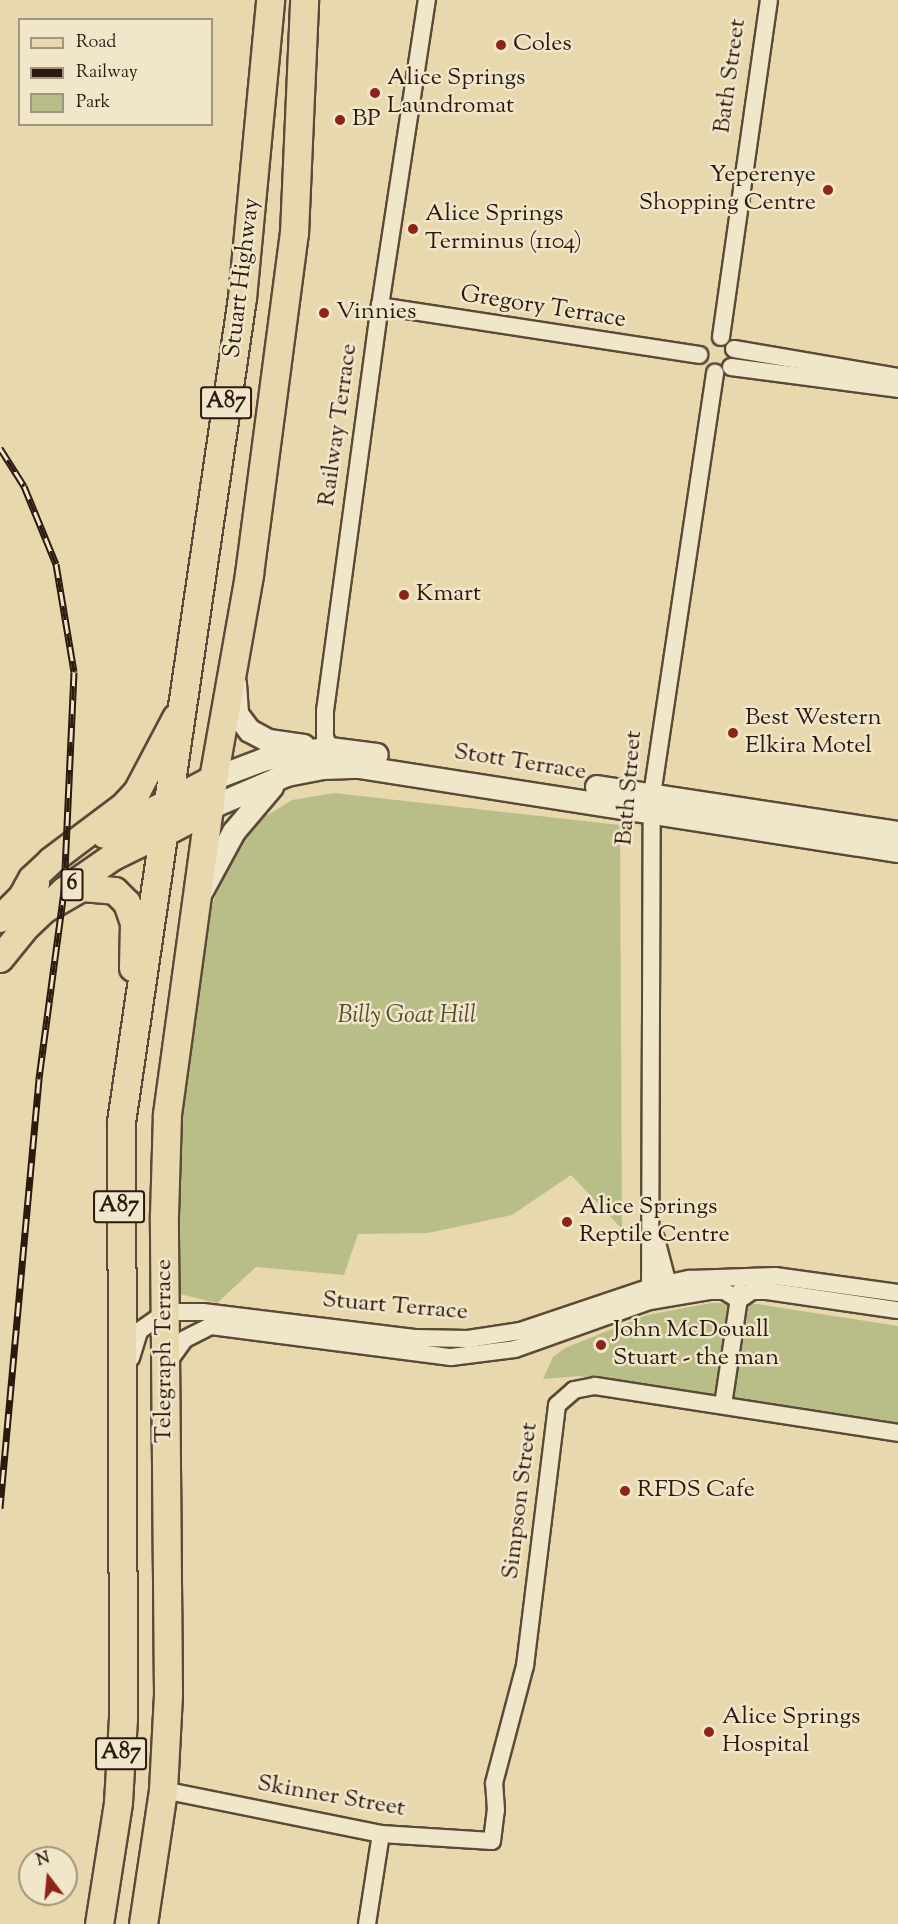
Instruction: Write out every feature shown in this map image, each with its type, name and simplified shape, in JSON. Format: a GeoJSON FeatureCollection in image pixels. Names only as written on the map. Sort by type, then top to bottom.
{"type":"FeatureCollection","features":[{"type":"Feature","properties":{"kind":"highway","name":"Stuart Highway"},"geometry":{"type":"LineString","coordinates":[[166,804],[242,298],[270,0]]}},
{"type":"Feature","properties":{"kind":"highway","name":"Stuart Highway"},"geometry":{"type":"LineString","coordinates":[[213,779],[249,574],[294,233],[304,0]]}},
{"type":"Feature","properties":{"kind":"highway","name":"6"},"geometry":{"type":"LineString","coordinates":[[166,804],[213,779]]}},
{"type":"Feature","properties":{"kind":"highway","name":"Telegraph Terrace"},"geometry":{"type":"LineString","coordinates":[[143,1924],[163,1790],[168,1694],[165,1367],[167,1114],[213,779]]}},
{"type":"Feature","properties":{"kind":"highway","name":"Telegraph Terrace"},"geometry":{"type":"LineString","coordinates":[[99,1924],[118,1792],[123,1583],[119,1203],[124,1094],[166,804]]}},
{"type":"Feature","properties":{"kind":"highway","name":"6"},"geometry":{"type":"LineString","coordinates":[[162,833],[210,808]]}},
{"type":"Feature","properties":{"kind":"main road"},"geometry":{"type":"LineString","coordinates":[[235,653],[237,714],[250,731],[287,745],[330,749]]}},
{"type":"Feature","properties":{"kind":"main road"},"geometry":{"type":"LineString","coordinates":[[124,1094],[135,935],[132,912],[115,891],[92,886],[32,903],[32,879],[51,861],[123,807],[137,792],[172,730],[181,703]]}},
{"type":"Feature","properties":{"kind":"main road","name":"Stott Terrace"},"geometry":{"type":"LineString","coordinates":[[213,779],[263,760],[330,749],[652,803],[898,851]]}},
{"type":"Feature","properties":{"kind":"main road","name":"Stott Terrace"},"geometry":{"type":"LineString","coordinates":[[210,808],[287,775],[322,768],[359,767],[898,833]]}},
{"type":"Feature","properties":{"kind":"main road"},"geometry":{"type":"LineString","coordinates":[[197,902],[211,871],[243,818],[263,795],[287,775]]}},
{"type":"Feature","properties":{"kind":"main road","name":"6"},"geometry":{"type":"LineString","coordinates":[[0,959],[32,903],[75,854],[166,804]]}},
{"type":"Feature","properties":{"kind":"main road","name":"6"},"geometry":{"type":"LineString","coordinates":[[0,919],[162,833]]}},
{"type":"Feature","properties":{"kind":"street","name":"Railway Terrace"},"geometry":{"type":"LineString","coordinates":[[330,749],[325,737],[324,711],[380,306],[427,0]]}},
{"type":"Feature","properties":{"kind":"street","name":"Bath Street"},"geometry":{"type":"LineString","coordinates":[[721,338],[770,0]]}},
{"type":"Feature","properties":{"kind":"street","name":"Gregory Terrace"},"geometry":{"type":"LineString","coordinates":[[380,306],[699,355]]}},
{"type":"Feature","properties":{"kind":"street"},"geometry":{"type":"LineString","coordinates":[[898,377],[734,349],[721,338],[708,339],[699,355],[703,367],[715,373],[731,367],[898,389]]}},
{"type":"Feature","properties":{"kind":"street"},"geometry":{"type":"LineString","coordinates":[[731,367],[734,349]]}},
{"type":"Feature","properties":{"kind":"street","name":"Bath Street"},"geometry":{"type":"LineString","coordinates":[[660,1292],[652,1211],[652,803],[715,373]]}},
{"type":"Feature","properties":{"kind":"street"},"geometry":{"type":"LineString","coordinates":[[723,1406],[742,1276]]}},
{"type":"Feature","properties":{"kind":"street","name":"Stuart Terrace"},"geometry":{"type":"LineString","coordinates":[[166,1312],[203,1312],[416,1338],[468,1339],[520,1331],[660,1292],[742,1276],[775,1276],[898,1293]]}},
{"type":"Feature","properties":{"kind":"street","name":"Stuart Terrace"},"geometry":{"type":"LineString","coordinates":[[165,1367],[185,1339],[211,1326],[435,1356],[469,1357],[514,1349],[660,1292],[724,1291],[739,1300]]}},
{"type":"Feature","properties":{"kind":"street"},"geometry":{"type":"LineString","coordinates":[[739,1300],[752,1291],[767,1291],[898,1310]]}},
{"type":"Feature","properties":{"kind":"street"},"geometry":{"type":"LineString","coordinates":[[123,1583],[131,1350],[146,1323],[166,1312]]}},
{"type":"Feature","properties":{"kind":"street","name":"Simpson Street"},"geometry":{"type":"LineString","coordinates":[[492,1841],[496,1810],[494,1783],[525,1665],[557,1405],[574,1390],[595,1386],[898,1433]]}},
{"type":"Feature","properties":{"kind":"street","name":"Skinner Street"},"geometry":{"type":"LineString","coordinates":[[163,1790],[381,1834],[492,1841]]}},
{"type":"Feature","properties":{"kind":"street"},"geometry":{"type":"LineString","coordinates":[[368,1924],[381,1834]]}},
{"type":"Feature","properties":{"kind":"green space","name":"Billy Goat Hill"},"geometry":{"type":"Polygon","coordinates":[[[334,793],[620,825],[622,1229],[571,1175],[512,1215],[428,1233],[358,1234],[344,1275],[256,1267],[217,1303],[176,1293],[166,1194],[205,925],[232,851],[261,819],[292,800],[334,793]]]}},
{"type":"Feature","properties":{"kind":"green space"},"geometry":{"type":"Polygon","coordinates":[[[711,1303],[757,1304],[898,1326],[898,1426],[579,1376],[543,1379],[553,1357],[565,1348],[647,1315],[711,1303]]]}},
{"type":"Feature","properties":{"kind":"railway"},"geometry":{"type":"LineString","coordinates":[[0,448],[24,486],[56,564],[74,672],[64,891],[39,1079],[0,1508]]}},
{"type":"Feature","properties":{"kind":"place","name":"Coles"},"geometry":{"type":"Point","coordinates":[501,45]}},
{"type":"Feature","properties":{"kind":"place","name":"Alice Springs Laundromat"},"geometry":{"type":"Point","coordinates":[375,93]}},
{"type":"Feature","properties":{"kind":"place","name":"BP"},"geometry":{"type":"Point","coordinates":[340,120]}},
{"type":"Feature","properties":{"kind":"place","name":"Yeperenye Shopping Centre"},"geometry":{"type":"Point","coordinates":[828,190]}},
{"type":"Feature","properties":{"kind":"place","name":"Alice Springs Terminus (1104)"},"geometry":{"type":"Point","coordinates":[413,229]}},
{"type":"Feature","properties":{"kind":"place","name":"Vinnies"},"geometry":{"type":"Point","coordinates":[324,313]}},
{"type":"Feature","properties":{"kind":"place","name":"Kmart"},"geometry":{"type":"Point","coordinates":[404,595]}},
{"type":"Feature","properties":{"kind":"place","name":"Best Western Elkira Motel"},"geometry":{"type":"Point","coordinates":[733,733]}},
{"type":"Feature","properties":{"kind":"place","name":"Alice Springs Reptile Centre"},"geometry":{"type":"Point","coordinates":[567,1222]}},
{"type":"Feature","properties":{"kind":"place","name":"John McDouall Stuart - the man"},"geometry":{"type":"Point","coordinates":[601,1345]}},
{"type":"Feature","properties":{"kind":"place","name":"RFDS Cafe"},"geometry":{"type":"Point","coordinates":[625,1491]}},
{"type":"Feature","properties":{"kind":"place","name":"Alice Springs Hospital"},"geometry":{"type":"Point","coordinates":[709,1732]}}]}
